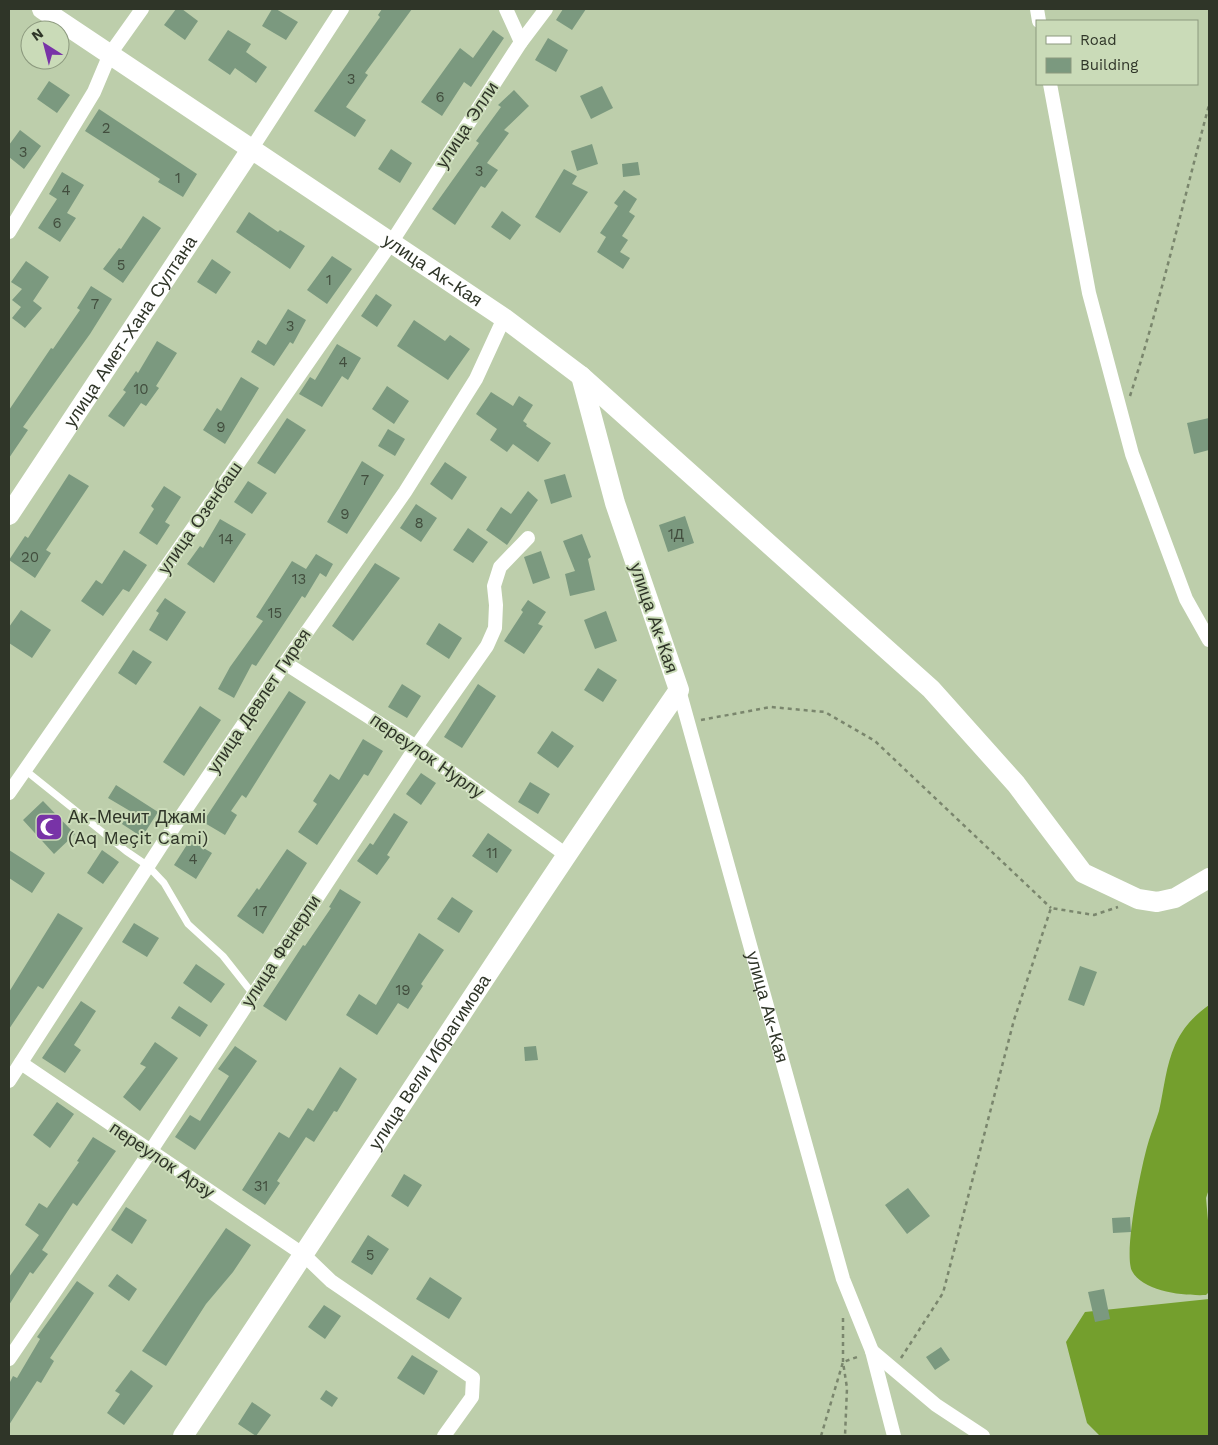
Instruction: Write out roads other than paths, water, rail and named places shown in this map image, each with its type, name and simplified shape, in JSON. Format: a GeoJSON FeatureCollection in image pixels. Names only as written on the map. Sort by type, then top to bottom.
{"type":"FeatureCollection","features":[{"type":"Feature","properties":{"kind":"street","name":"улица Ак-Кая"},"geometry":{"type":"LineString","coordinates":[[42,9],[504,318],[581,376],[615,503],[679,690],[843,1279],[872,1352],[936,1405],[982,1436]]}},
{"type":"Feature","properties":{"kind":"street"},"geometry":{"type":"LineString","coordinates":[[9,232],[94,92],[110,54],[142,9]]}},
{"type":"Feature","properties":{"kind":"street"},"geometry":{"type":"LineString","coordinates":[[252,148],[342,9]]}},
{"type":"Feature","properties":{"kind":"street"},"geometry":{"type":"LineString","coordinates":[[506,9],[521,42]]}},
{"type":"Feature","properties":{"kind":"street","name":"улица Элли"},"geometry":{"type":"LineString","coordinates":[[391,242],[521,42],[546,9]]}},
{"type":"Feature","properties":{"kind":"street"},"geometry":{"type":"LineString","coordinates":[[1050,85],[1089,293],[1132,454],[1186,599],[1209,640]]}},
{"type":"Feature","properties":{"kind":"street","name":"улица Амет-Хана Султана"},"geometry":{"type":"LineString","coordinates":[[9,515],[252,148]]}},
{"type":"Feature","properties":{"kind":"street","name":"улица Озенбаш"},"geometry":{"type":"LineString","coordinates":[[9,793],[391,242]]}},
{"type":"Feature","properties":{"kind":"street","name":"улица Девлет Гирея"},"geometry":{"type":"LineString","coordinates":[[9,1081],[148,866],[285,663],[410,484],[476,379],[504,318]]}},
{"type":"Feature","properties":{"kind":"street"},"geometry":{"type":"LineString","coordinates":[[581,376],[931,689],[1016,784],[1084,873],[1138,900],[1157,902],[1175,898],[1209,878]]}},
{"type":"Feature","properties":{"kind":"street","name":"улица Фенерли"},"geometry":{"type":"LineString","coordinates":[[9,1359],[150,1152],[416,747],[487,646],[495,628],[496,605],[494,586],[500,567],[528,538]]}},
{"type":"Feature","properties":{"kind":"street","name":"переулок Нурлу"},"geometry":{"type":"LineString","coordinates":[[285,663],[416,747],[565,854]]}},
{"type":"Feature","properties":{"kind":"street","name":"улица Вели Ибрагимова"},"geometry":{"type":"LineString","coordinates":[[183,1436],[304,1255],[565,854],[679,690]]}},
{"type":"Feature","properties":{"kind":"street","name":"переулок Арзу"},"geometry":{"type":"LineString","coordinates":[[21,1063],[304,1255],[331,1281],[473,1378],[472,1397],[444,1436]]}},
{"type":"Feature","properties":{"kind":"street"},"geometry":{"type":"LineString","coordinates":[[872,1352],[894,1436]]}},
{"type":"Feature","properties":{"kind":"lane"},"geometry":{"type":"LineString","coordinates":[[24,770],[126,851],[148,866],[164,883],[188,924],[223,956],[253,994]]}},
{"type":"Feature","properties":{"kind":"place","name":"Ак-Мечит Джамі (Aq Meçit Cami)"},"geometry":{"type":"Point","coordinates":[49,827]}}]}
